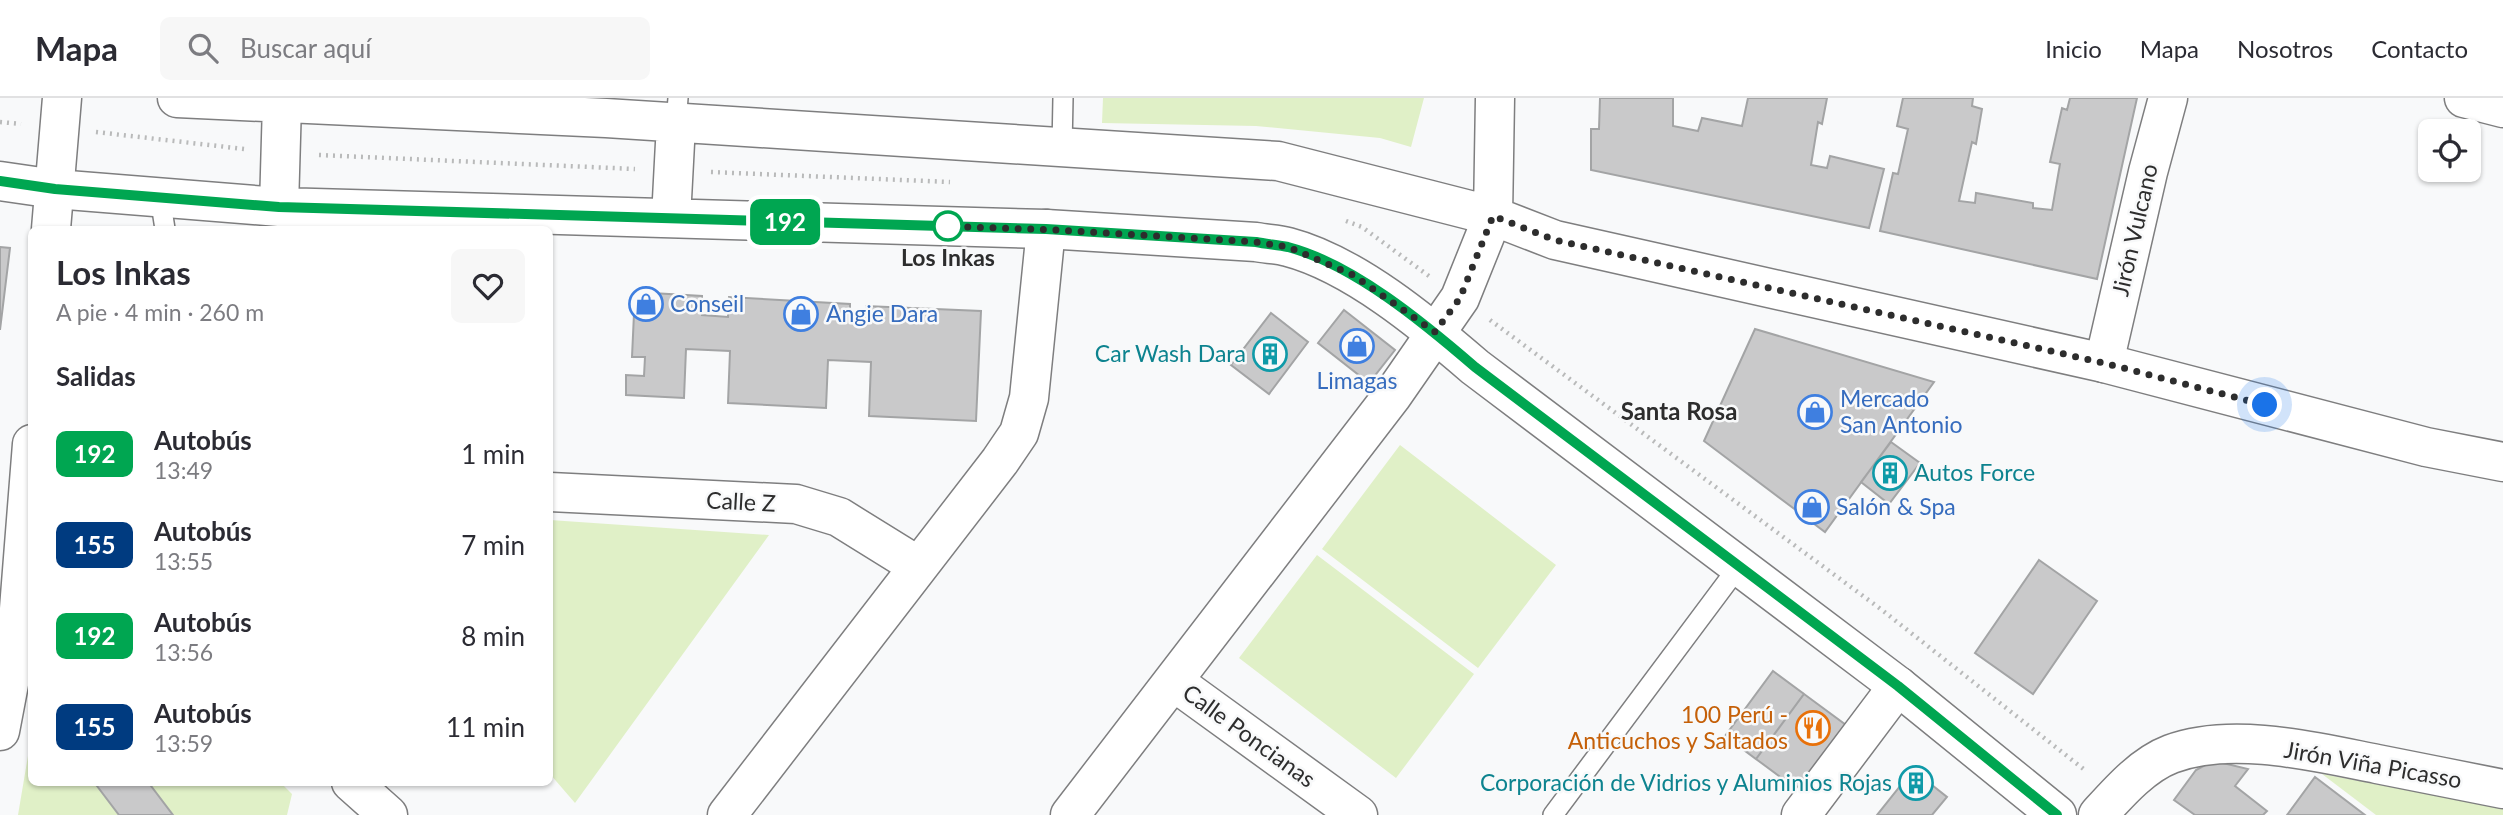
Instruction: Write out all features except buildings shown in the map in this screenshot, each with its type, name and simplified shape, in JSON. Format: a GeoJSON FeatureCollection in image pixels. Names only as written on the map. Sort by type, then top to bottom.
{"type":"FeatureCollection","features":[{"type":"Feature","properties":{"kind":"main road"},"geometry":{"type":"LineString","coordinates":[[177,98],[607,118],[677,111],[1062,148],[1278,161],[1493,216],[1555,240],[2104,363],[2426,447],[2503,462]]}},
{"type":"Feature","properties":{"kind":"main road"},"geometry":{"type":"LineString","coordinates":[[1070,815],[1392,396],[1460,298],[1493,216],[1495,98]]}},
{"type":"Feature","properties":{"kind":"main road","name":"Jirón Vulcano"},"geometry":{"type":"LineString","coordinates":[[2104,363],[2168,98]]}},
{"type":"Feature","properties":{"kind":"main road"},"geometry":{"type":"LineString","coordinates":[[2465,98],[2503,108]]}},
{"type":"Feature","properties":{"kind":"main road"},"geometry":{"type":"LineString","coordinates":[[279,207],[282,101]]}},
{"type":"Feature","properties":{"kind":"main road"},"geometry":{"type":"LineString","coordinates":[[671,218],[677,111]]}},
{"type":"Feature","properties":{"kind":"main road"},"geometry":{"type":"LineString","coordinates":[[51,226],[61,113]]}},
{"type":"Feature","properties":{"kind":"main road"},"geometry":{"type":"LineString","coordinates":[[0,181],[55,189],[163,213],[279,207],[508,222],[671,218],[1046,229],[1256,242],[1288,247],[1353,275],[1435,332],[1475,367],[1898,686],[2057,815]]}},
{"type":"Feature","properties":{"kind":"main road"},"geometry":{"type":"LineString","coordinates":[[727,815],[1019,433],[1030,398],[1046,229]]}},
{"type":"Feature","properties":{"kind":"main road"},"geometry":{"type":"LineString","coordinates":[[0,731],[24,647],[23,458]]}},
{"type":"Feature","properties":{"kind":"main road","name":"Calle Z"},"geometry":{"type":"LineString","coordinates":[[553,492],[796,504],[839,517],[918,566]]}},
{"type":"Feature","properties":{"kind":"main road","name":"Calle Poncianas"},"geometry":{"type":"LineString","coordinates":[[1173,681],[1358,815]]}},
{"type":"Feature","properties":{"kind":"main road"},"geometry":{"type":"LineString","coordinates":[[1801,815],[1898,686]]}},
{"type":"Feature","properties":{"kind":"main road","name":"Jirón Viña Picasso"},"geometry":{"type":"LineString","coordinates":[[2107,805],[2140,774],[2169,755],[2195,747],[2222,745],[2294,747],[2503,789]]}},
{"type":"Feature","properties":{"kind":"main road"},"geometry":{"type":"LineString","coordinates":[[355,786],[388,815]]}},
{"type":"Feature","properties":{"kind":"lane"},"geometry":{"type":"LineString","coordinates":[[1062,148],[1063,98]]}},
{"type":"Feature","properties":{"kind":"lane"},"geometry":{"type":"LineString","coordinates":[[1553,815],[1739,566]]}},
{"type":"Feature","properties":{"kind":"path"},"geometry":{"type":"LineString","coordinates":[[0,122],[61,113],[281,153],[962,182]]}},
{"type":"Feature","properties":{"kind":"path"},"geometry":{"type":"LineString","coordinates":[[1340,218],[1362,227],[1882,610],[2107,805]]}},
{"type":"Feature","properties":{"kind":"green space"},"geometry":{"type":"Polygon","coordinates":[[[1103,98],[1424,98],[1411,147],[1380,138],[1256,126],[1102,123],[1103,98]]]}},
{"type":"Feature","properties":{"kind":"green space"},"geometry":{"type":"Polygon","coordinates":[[[1400,445],[1556,565],[1478,668],[1322,549],[1400,445]]]}},
{"type":"Feature","properties":{"kind":"green space"},"geometry":{"type":"Polygon","coordinates":[[[553,520],[769,535],[575,803],[553,777],[553,520]]]}},
{"type":"Feature","properties":{"kind":"green space"},"geometry":{"type":"Polygon","coordinates":[[[1317,555],[1474,674],[1396,778],[1239,658],[1317,555]]]}},
{"type":"Feature","properties":{"kind":"green space"},"geometry":{"type":"Polygon","coordinates":[[[28,756],[28,786],[284,786],[292,794],[287,815],[18,815],[28,756]]]}},
{"type":"Feature","properties":{"kind":"green space"},"geometry":{"type":"Polygon","coordinates":[[[2322,774],[2503,808],[2503,815],[2376,815],[2322,774]]]}},
{"type":"Feature","properties":{"kind":"bus line","name":"192"},"geometry":{"type":"LineString","coordinates":[[0,181],[55,189],[279,207],[1046,229],[1256,242],[1288,247],[1353,275],[1435,332],[1475,367],[1898,686],[2057,815]]}},
{"type":"Feature","properties":{"kind":"place","name":"Los Inkas"},"geometry":{"type":"Point","coordinates":[948,226]}},
{"type":"Feature","properties":{"kind":"place","name":"Conseil"},"geometry":{"type":"Point","coordinates":[646,304]}},
{"type":"Feature","properties":{"kind":"place","name":"Angie Dara"},"geometry":{"type":"Point","coordinates":[801,314]}},
{"type":"Feature","properties":{"kind":"place","name":"Limagas"},"geometry":{"type":"Point","coordinates":[1357,346]}},
{"type":"Feature","properties":{"kind":"place","name":"Car Wash Dara"},"geometry":{"type":"Point","coordinates":[1270,354]}},
{"type":"Feature","properties":{"kind":"place","name":"Mercado San Antonio"},"geometry":{"type":"Point","coordinates":[1815,412]}},
{"type":"Feature","properties":{"kind":"place","name":"Autos Force"},"geometry":{"type":"Point","coordinates":[1890,473]}},
{"type":"Feature","properties":{"kind":"place","name":"Salón & Spa"},"geometry":{"type":"Point","coordinates":[1812,507]}},
{"type":"Feature","properties":{"kind":"place","name":"100 Perú - Anticuchos y Saltados"},"geometry":{"type":"Point","coordinates":[1813,728]}},
{"type":"Feature","properties":{"kind":"place","name":"Corporación de Vidrios y Aluminios Rojas"},"geometry":{"type":"Point","coordinates":[1916,783]}},
{"type":"Feature","properties":{"kind":"district","name":"Santa Rosa"},"geometry":{"type":"Point","coordinates":[1679,412]}},
{"type":"Feature","properties":{"kind":"route"},"geometry":{"type":"LineString","coordinates":[[948,226],[939,226],[1057,230],[1256,242],[1288,247],[1353,275],[1435,332],[1460,298],[1493,216],[1555,240],[2104,363],[2265,405]]}}]}
